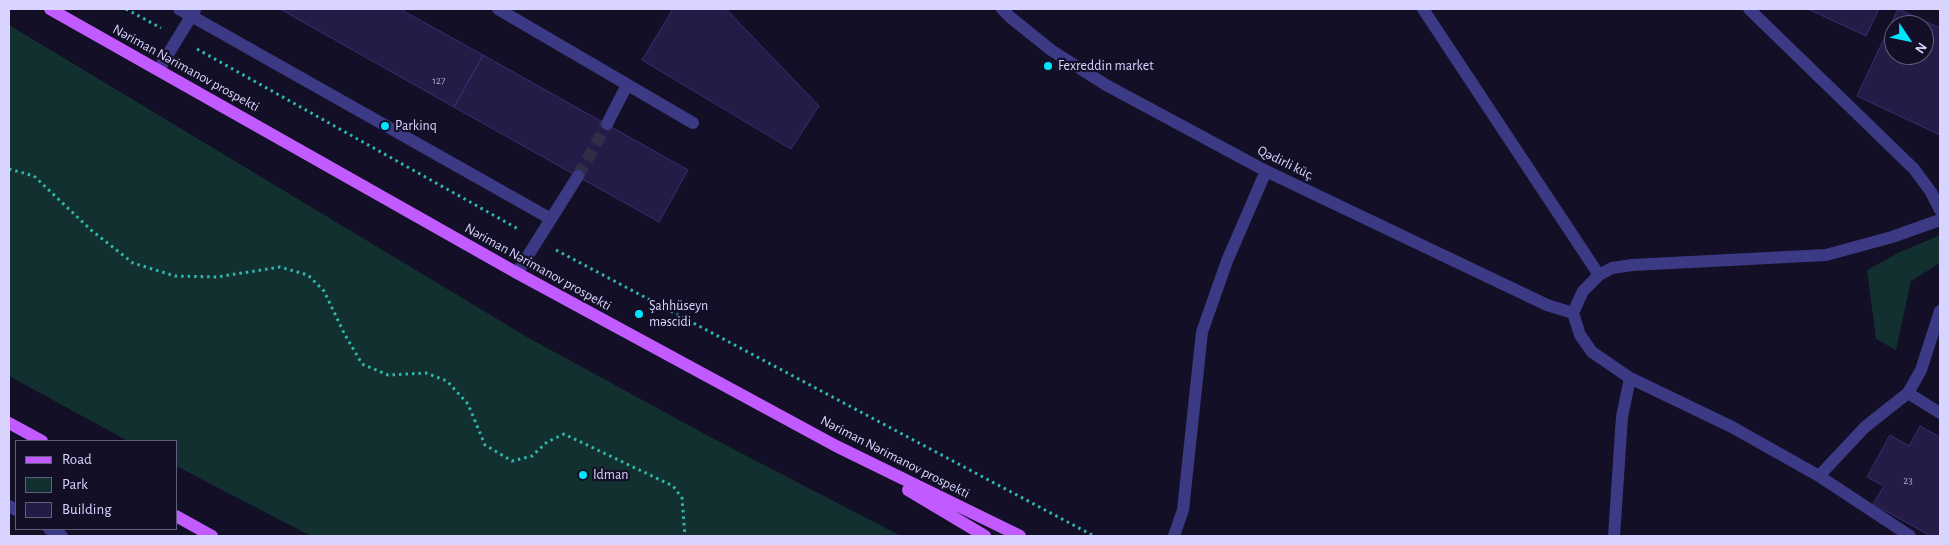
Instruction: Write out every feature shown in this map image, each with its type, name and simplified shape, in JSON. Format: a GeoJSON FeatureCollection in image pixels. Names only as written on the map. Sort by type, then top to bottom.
{"type":"FeatureCollection","features":[{"type":"Feature","properties":{"kind":"main road","name":"Nəriman Nərimanov prospekti"},"geometry":{"type":"LineString","coordinates":[[50,9],[517,273],[836,446],[1020,536]]}},
{"type":"Feature","properties":{"kind":"main road"},"geometry":{"type":"LineString","coordinates":[[9,423],[40,440]]}},
{"type":"Feature","properties":{"kind":"main road"},"geometry":{"type":"LineString","coordinates":[[836,446],[985,536]]}},
{"type":"Feature","properties":{"kind":"main road"},"geometry":{"type":"LineString","coordinates":[[178,517],[212,536]]}},
{"type":"Feature","properties":{"kind":"street"},"geometry":{"type":"LineString","coordinates":[[179,9],[194,12],[550,219]]}},
{"type":"Feature","properties":{"kind":"street"},"geometry":{"type":"LineString","coordinates":[[498,9],[693,123]]}},
{"type":"Feature","properties":{"kind":"street","name":"Qədirli küç."},"geometry":{"type":"LineString","coordinates":[[1002,9],[1051,50],[1106,85],[1266,171],[1547,305],[1573,314]]}},
{"type":"Feature","properties":{"kind":"street"},"geometry":{"type":"LineString","coordinates":[[1423,9],[1599,275]]}},
{"type":"Feature","properties":{"kind":"street"},"geometry":{"type":"LineString","coordinates":[[1749,9],[1914,169],[1931,192],[1940,210]]}},
{"type":"Feature","properties":{"kind":"street"},"geometry":{"type":"LineString","coordinates":[[159,70],[194,12]]}},
{"type":"Feature","properties":{"kind":"street"},"geometry":{"type":"LineString","coordinates":[[606,124],[627,85]]}},
{"type":"Feature","properties":{"kind":"street"},"geometry":{"type":"LineString","coordinates":[[1174,536],[1183,510],[1202,332],[1227,261],[1266,171]]}},
{"type":"Feature","properties":{"kind":"street"},"geometry":{"type":"LineString","coordinates":[[517,273],[578,176]]}},
{"type":"Feature","properties":{"kind":"street"},"geometry":{"type":"LineString","coordinates":[[1910,536],[1819,476],[1732,427],[1630,378],[1592,352],[1580,335],[1573,314],[1583,291],[1599,275],[1612,268],[1632,265],[1826,254],[1892,237],[1940,220]]}},
{"type":"Feature","properties":{"kind":"street"},"geometry":{"type":"LineString","coordinates":[[1819,476],[1866,427],[1908,394],[1921,370],[1940,311]]}},
{"type":"Feature","properties":{"kind":"street"},"geometry":{"type":"LineString","coordinates":[[1614,536],[1622,416],[1630,378]]}},
{"type":"Feature","properties":{"kind":"street"},"geometry":{"type":"LineString","coordinates":[[1908,394],[1940,413]]}},
{"type":"Feature","properties":{"kind":"street"},"geometry":{"type":"LineString","coordinates":[[50,530],[62,536]]}},
{"type":"Feature","properties":{"kind":"path"},"geometry":{"type":"LineString","coordinates":[[126,9],[538,240],[1094,536]]}},
{"type":"Feature","properties":{"kind":"path"},"geometry":{"type":"LineString","coordinates":[[9,169],[34,176],[91,230],[133,263],[175,276],[217,277],[280,267],[308,274],[324,291],[344,333],[362,364],[388,375],[426,373],[447,381],[468,404],[485,445],[512,461],[532,456],[547,442],[564,434],[673,486],[682,498],[685,536]]}},
{"type":"Feature","properties":{"kind":"green space"},"geometry":{"type":"Polygon","coordinates":[[[9,25],[527,337],[712,438],[901,536],[311,536],[178,467],[178,440],[126,440],[9,376],[9,25]]]}},
{"type":"Feature","properties":{"kind":"green space"},"geometry":{"type":"Polygon","coordinates":[[[1940,235],[1940,263],[1911,281],[1896,350],[1876,339],[1867,270],[1900,252],[1940,235]]]}},
{"type":"Feature","properties":{"kind":"building"},"geometry":{"type":"Polygon","coordinates":[[[280,9],[400,9],[483,55],[454,107],[280,9]]]}},
{"type":"Feature","properties":{"kind":"building"},"geometry":{"type":"Polygon","coordinates":[[[673,9],[726,9],[819,106],[791,149],[642,60],[673,9]]]}},
{"type":"Feature","properties":{"kind":"building"},"geometry":{"type":"Polygon","coordinates":[[[1808,9],[1879,9],[1866,36],[1808,9]]]}},
{"type":"Feature","properties":{"kind":"building"},"geometry":{"type":"Polygon","coordinates":[[[1898,9],[1911,15],[1895,15],[1898,9]]]}},
{"type":"Feature","properties":{"kind":"building"},"geometry":{"type":"Polygon","coordinates":[[[1934,25],[1940,28],[1940,135],[1857,96],[1884,39],[1884,65],[1934,65],[1934,25]]]}},
{"type":"Feature","properties":{"kind":"building"},"geometry":{"type":"Polygon","coordinates":[[[483,55],[688,170],[659,222],[454,107],[483,55]]]}},
{"type":"Feature","properties":{"kind":"building"},"geometry":{"type":"Polygon","coordinates":[[[1920,426],[1940,437],[1940,536],[1931,536],[1873,504],[1884,486],[1867,477],[1890,435],[1909,446],[1920,426]]]}},
{"type":"Feature","properties":{"kind":"tunnel"},"geometry":{"type":"LineString","coordinates":[[578,176],[607,124]]}},
{"type":"Feature","properties":{"kind":"place","name":"Fexreddin market"},"geometry":{"type":"Point","coordinates":[1048,66]}},
{"type":"Feature","properties":{"kind":"place","name":"Parkinq"},"geometry":{"type":"Point","coordinates":[385,126]}},
{"type":"Feature","properties":{"kind":"place","name":"Şahhüseyn məscidi"},"geometry":{"type":"Point","coordinates":[639,314]}},
{"type":"Feature","properties":{"kind":"place","name":"Idman"},"geometry":{"type":"Point","coordinates":[583,475]}}]}
